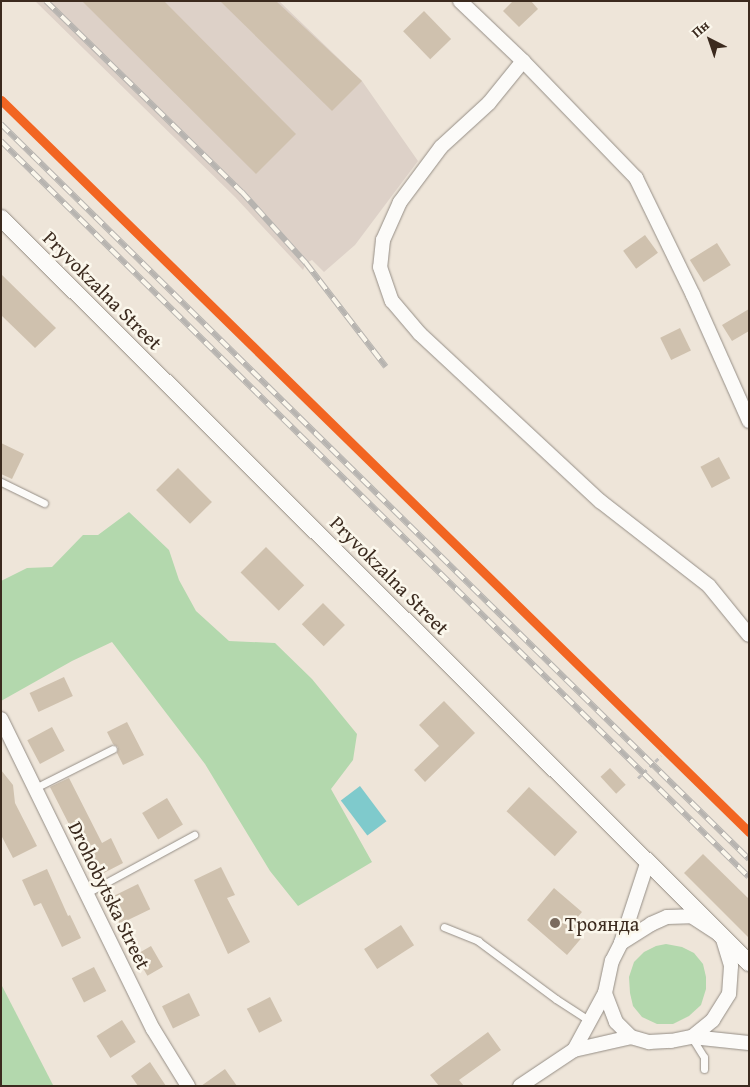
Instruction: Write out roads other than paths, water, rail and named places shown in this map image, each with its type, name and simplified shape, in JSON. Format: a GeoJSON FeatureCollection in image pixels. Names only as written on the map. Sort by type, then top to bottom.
{"type":"FeatureCollection","features":[{"type":"Feature","properties":{"kind":"street"},"geometry":{"type":"LineString","coordinates":[[460,1],[523,61],[636,178],[693,294],[749,421]]}},
{"type":"Feature","properties":{"kind":"street"},"geometry":{"type":"LineString","coordinates":[[523,61],[489,102],[441,147],[400,202],[383,240],[380,267],[392,300],[420,334],[600,501],[709,586],[749,635]]}},
{"type":"Feature","properties":{"kind":"street","name":"Pryvokzalna Street"},"geometry":{"type":"LineString","coordinates":[[1,218],[749,963]]}},
{"type":"Feature","properties":{"kind":"street","name":"Drohobytska Street"},"geometry":{"type":"LineString","coordinates":[[1,719],[153,1029],[188,1086]]}},
{"type":"Feature","properties":{"kind":"street"},"geometry":{"type":"LineString","coordinates":[[574,1050],[605,993],[612,961],[621,943],[648,861]]}},
{"type":"Feature","properties":{"kind":"street"},"geometry":{"type":"LineString","coordinates":[[621,943],[651,924],[667,917],[690,916],[722,936],[731,966],[729,994],[713,1020],[692,1037]]}},
{"type":"Feature","properties":{"kind":"street"},"geometry":{"type":"LineString","coordinates":[[605,993],[616,1022],[631,1038]]}},
{"type":"Feature","properties":{"kind":"street"},"geometry":{"type":"LineString","coordinates":[[520,1086],[574,1050],[631,1038],[649,1042],[671,1041],[692,1037],[749,1043]]}},
{"type":"Feature","properties":{"kind":"lane"},"geometry":{"type":"LineString","coordinates":[[1,482],[44,503]]}},
{"type":"Feature","properties":{"kind":"lane"},"geometry":{"type":"LineString","coordinates":[[35,788],[113,750]]}},
{"type":"Feature","properties":{"kind":"lane"},"geometry":{"type":"LineString","coordinates":[[87,893],[194,835]]}},
{"type":"Feature","properties":{"kind":"lane"},"geometry":{"type":"LineString","coordinates":[[444,927],[478,941],[556,1000],[590,1021]]}},
{"type":"Feature","properties":{"kind":"lane"},"geometry":{"type":"LineString","coordinates":[[692,1037],[704,1057],[704,1069]]}},
{"type":"Feature","properties":{"kind":"water"},"geometry":{"type":"Polygon","coordinates":[[[360,786],[386,821],[367,836],[341,800],[360,786]]]}},
{"type":"Feature","properties":{"kind":"railway"},"geometry":{"type":"LineString","coordinates":[[46,1],[242,192],[306,263],[386,367]]}},
{"type":"Feature","properties":{"kind":"railway"},"geometry":{"type":"LineString","coordinates":[[1,124],[749,859]]}},
{"type":"Feature","properties":{"kind":"railway"},"geometry":{"type":"LineString","coordinates":[[1,141],[749,877]]}},
{"type":"Feature","properties":{"kind":"place","name":"Троянда"},"geometry":{"type":"Point","coordinates":[555,923]}}]}
